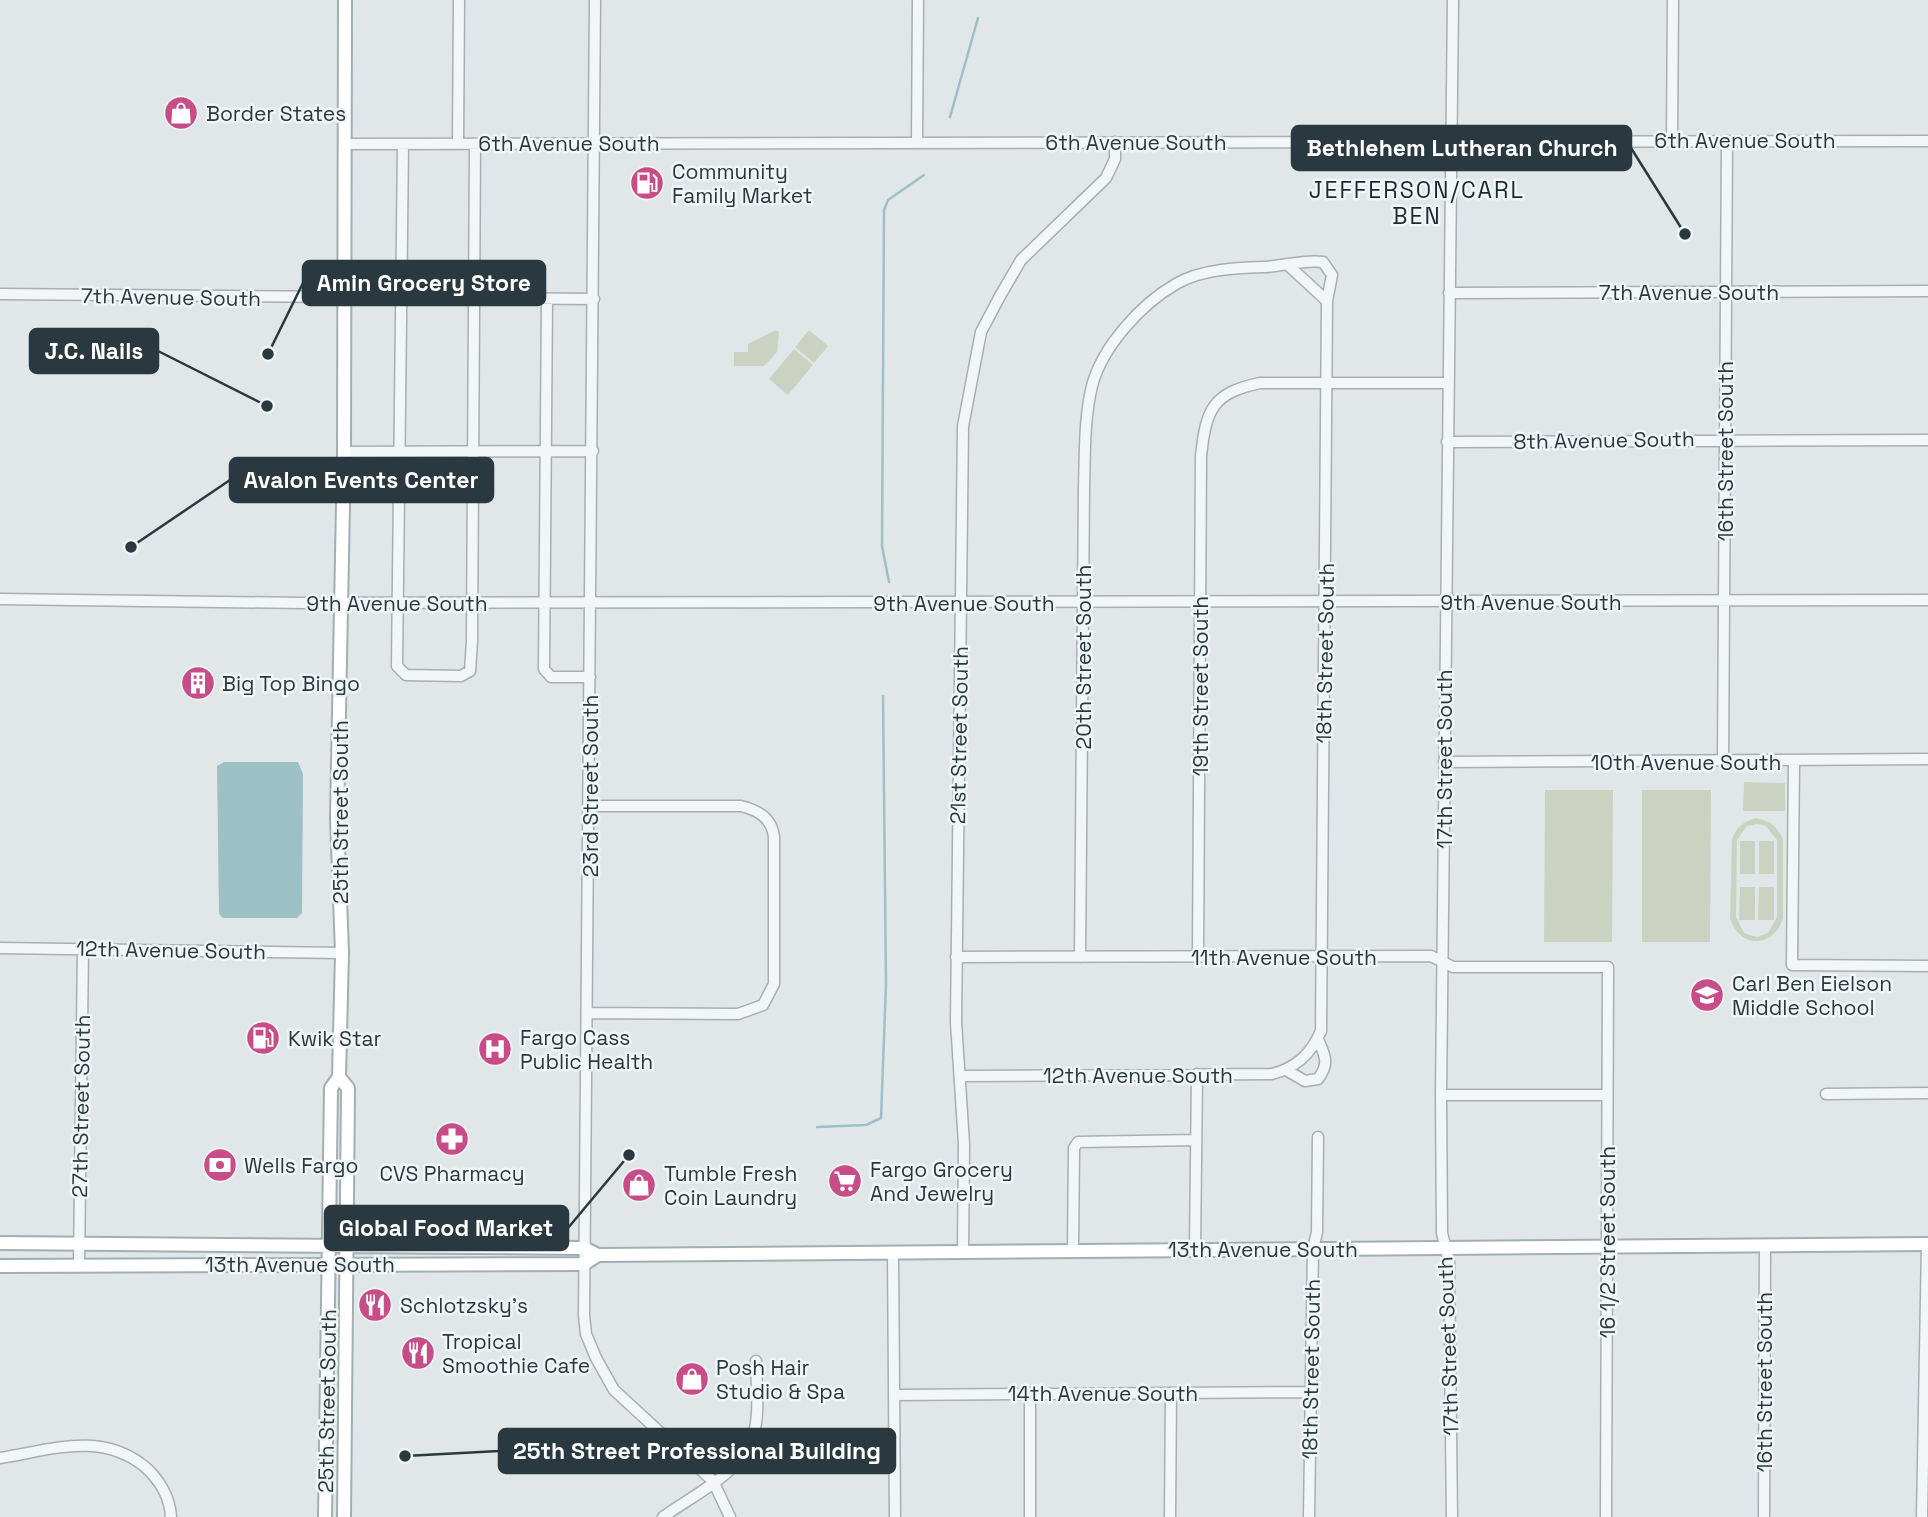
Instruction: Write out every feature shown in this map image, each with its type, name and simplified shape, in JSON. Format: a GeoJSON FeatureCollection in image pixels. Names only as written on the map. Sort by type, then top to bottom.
{"type":"FeatureCollection","features":[{"type":"Feature","properties":{"kind":"main road","name":"25th Street South"},"geometry":{"type":"LineString","coordinates":[[344,1517],[348,1088],[340,1077],[342,953],[337,818],[344,452],[345,0]]}},
{"type":"Feature","properties":{"kind":"main road","name":"25th Street South"},"geometry":{"type":"LineString","coordinates":[[325,1517],[331,1088],[340,1077]]}},
{"type":"Feature","properties":{"kind":"main road","name":"13th Avenue South"},"geometry":{"type":"LineString","coordinates":[[0,1243],[584,1248],[598,1255],[1927,1244]]}},
{"type":"Feature","properties":{"kind":"main road"},"geometry":{"type":"LineString","coordinates":[[584,1264],[598,1255]]}},
{"type":"Feature","properties":{"kind":"main road","name":"13th Avenue South"},"geometry":{"type":"LineString","coordinates":[[0,1266],[584,1264]]}},
{"type":"Feature","properties":{"kind":"street"},"geometry":{"type":"LineString","coordinates":[[458,144],[459,0]]}},
{"type":"Feature","properties":{"kind":"street","name":"23rd Street South"},"geometry":{"type":"LineString","coordinates":[[596,0],[584,1248],[586,1334],[603,1374],[625,1403],[668,1438],[713,1481],[730,1517]]}},
{"type":"Feature","properties":{"kind":"street"},"geometry":{"type":"LineString","coordinates":[[917,142],[918,0]]}},
{"type":"Feature","properties":{"kind":"street","name":"17th Street South"},"geometry":{"type":"LineString","coordinates":[[1452,1517],[1449,1262],[1442,1233],[1441,1095],[1444,601],[1453,0]]}},
{"type":"Feature","properties":{"kind":"street"},"geometry":{"type":"LineString","coordinates":[[1672,140],[1673,0]]}},
{"type":"Feature","properties":{"kind":"street","name":"16th Street South"},"geometry":{"type":"LineString","coordinates":[[1723,761],[1727,141]]}},
{"type":"Feature","properties":{"kind":"street","name":"6th Avenue South"},"geometry":{"type":"LineString","coordinates":[[345,144],[1928,141]]}},
{"type":"Feature","properties":{"kind":"street","name":"21st Street South"},"geometry":{"type":"LineString","coordinates":[[963,1251],[961,1076],[956,1021],[963,426],[981,332],[1021,260],[1106,178],[1115,159],[1115,142]]}},
{"type":"Feature","properties":{"kind":"street"},"geometry":{"type":"LineString","coordinates":[[403,144],[397,666],[401,673],[461,676],[470,671],[472,603],[475,144]]}},
{"type":"Feature","properties":{"kind":"street","name":"18th Street South"},"geometry":{"type":"LineString","coordinates":[[1286,1070],[1308,1053],[1321,1031],[1327,301],[1332,275],[1323,262],[1314,260],[1289,266]]}},
{"type":"Feature","properties":{"kind":"street"},"geometry":{"type":"LineString","coordinates":[[1289,266],[1327,301]]}},
{"type":"Feature","properties":{"kind":"street","name":"20th Street South"},"geometry":{"type":"LineString","coordinates":[[1080,957],[1086,418],[1093,383],[1114,343],[1145,307],[1177,283],[1228,268],[1289,266]]}},
{"type":"Feature","properties":{"kind":"street","name":"7th Avenue South"},"geometry":{"type":"LineString","coordinates":[[1449,293],[1928,291]]}},
{"type":"Feature","properties":{"kind":"street","name":"7th Avenue South"},"geometry":{"type":"LineString","coordinates":[[0,294],[344,299],[594,299]]}},
{"type":"Feature","properties":{"kind":"street"},"geometry":{"type":"LineString","coordinates":[[547,299],[544,669],[551,677],[590,677]]}},
{"type":"Feature","properties":{"kind":"street"},"geometry":{"type":"LineString","coordinates":[[1328,382],[1447,383]]}},
{"type":"Feature","properties":{"kind":"street","name":"19th Street South"},"geometry":{"type":"LineString","coordinates":[[1198,957],[1201,456],[1208,416],[1218,401],[1233,388],[1260,383],[1328,382]]}},
{"type":"Feature","properties":{"kind":"street","name":"8th Avenue South"},"geometry":{"type":"LineString","coordinates":[[1447,442],[1928,440]]}},
{"type":"Feature","properties":{"kind":"street"},"geometry":{"type":"LineString","coordinates":[[344,452],[593,451]]}},
{"type":"Feature","properties":{"kind":"street","name":"9th Avenue South"},"geometry":{"type":"LineString","coordinates":[[0,599],[341,603],[1928,600]]}},
{"type":"Feature","properties":{"kind":"street","name":"10th Avenue South"},"geometry":{"type":"LineString","coordinates":[[1444,762],[1928,759]]}},
{"type":"Feature","properties":{"kind":"street"},"geometry":{"type":"LineString","coordinates":[[1794,761],[1792,965],[1928,966]]}},
{"type":"Feature","properties":{"kind":"street"},"geometry":{"type":"LineString","coordinates":[[587,1013],[738,1014],[757,1009],[768,1000],[774,984],[774,849],[773,830],[768,820],[760,813],[741,806],[589,806]]}},
{"type":"Feature","properties":{"kind":"street","name":"12th Avenue South"},"geometry":{"type":"LineString","coordinates":[[0,948],[342,953]]}},
{"type":"Feature","properties":{"kind":"street","name":"27th Street South"},"geometry":{"type":"LineString","coordinates":[[79,1264],[83,948]]}},
{"type":"Feature","properties":{"kind":"street","name":"11th Avenue South"},"geometry":{"type":"LineString","coordinates":[[957,957],[1431,956],[1453,967],[1608,967]]}},
{"type":"Feature","properties":{"kind":"street","name":"16 1/2 Street South"},"geometry":{"type":"LineString","coordinates":[[1605,1517],[1608,967]]}},
{"type":"Feature","properties":{"kind":"street","name":"12th Avenue South"},"geometry":{"type":"LineString","coordinates":[[961,1076],[1197,1074],[1286,1070],[1305,1081],[1318,1079],[1326,1068],[1327,1058],[1318,1039]]}},
{"type":"Feature","properties":{"kind":"street"},"geometry":{"type":"LineString","coordinates":[[1195,1249],[1197,1074]]}},
{"type":"Feature","properties":{"kind":"street"},"geometry":{"type":"LineString","coordinates":[[1826,1094],[1928,1093]]}},
{"type":"Feature","properties":{"kind":"street"},"geometry":{"type":"LineString","coordinates":[[1441,1095],[1607,1095]]}},
{"type":"Feature","properties":{"kind":"street","name":"18th Street South"},"geometry":{"type":"LineString","coordinates":[[1309,1517],[1313,1249],[1317,1232],[1318,1137]]}},
{"type":"Feature","properties":{"kind":"street"},"geometry":{"type":"LineString","coordinates":[[1073,1250],[1074,1148],[1078,1142],[1196,1140]]}},
{"type":"Feature","properties":{"kind":"street"},"geometry":{"type":"LineString","coordinates":[[1922,1517],[1927,1244]]}},
{"type":"Feature","properties":{"kind":"street","name":"16th Street South"},"geometry":{"type":"LineString","coordinates":[[1764,1517],[1765,1247]]}},
{"type":"Feature","properties":{"kind":"street"},"geometry":{"type":"LineString","coordinates":[[893,1253],[894,1517]]}},
{"type":"Feature","properties":{"kind":"street"},"geometry":{"type":"LineString","coordinates":[[663,1517],[737,1463],[748,1448],[754,1432],[756,1361]]}},
{"type":"Feature","properties":{"kind":"street","name":"14th Avenue South"},"geometry":{"type":"LineString","coordinates":[[895,1395],[1311,1392]]}},
{"type":"Feature","properties":{"kind":"street"},"geometry":{"type":"LineString","coordinates":[[1030,1393],[1030,1517]]}},
{"type":"Feature","properties":{"kind":"street"},"geometry":{"type":"LineString","coordinates":[[1170,1517],[1171,1393]]}},
{"type":"Feature","properties":{"kind":"street"},"geometry":{"type":"LineString","coordinates":[[0,1458],[76,1444],[120,1450],[157,1477],[171,1517]]}},
{"type":"Feature","properties":{"kind":"green space"},"geometry":{"type":"Polygon","coordinates":[[[776,330],[779,332],[777,352],[764,366],[734,366],[734,352],[748,352],[748,344],[776,330]]]}},
{"type":"Feature","properties":{"kind":"green space"},"geometry":{"type":"Polygon","coordinates":[[[809,330],[828,346],[814,363],[795,347],[809,330]]]}},
{"type":"Feature","properties":{"kind":"green space"},"geometry":{"type":"Polygon","coordinates":[[[794,349],[813,365],[788,395],[769,379],[794,349]]]}},
{"type":"Feature","properties":{"kind":"green space"},"geometry":{"type":"Polygon","coordinates":[[[1744,782],[1785,783],[1785,811],[1743,811],[1744,782]]]}},
{"type":"Feature","properties":{"kind":"green space"},"geometry":{"type":"Polygon","coordinates":[[[1545,790],[1613,790],[1612,942],[1544,942],[1545,790]]]}},
{"type":"Feature","properties":{"kind":"green space"},"geometry":{"type":"Polygon","coordinates":[[[1642,790],[1711,790],[1710,942],[1642,942],[1642,790]]]}},
{"type":"Feature","properties":{"kind":"green space"},"geometry":{"type":"Polygon","coordinates":[[[1756,818],[1769,822],[1783,839],[1783,918],[1772,935],[1765,940],[1756,941],[1741,935],[1730,918],[1732,839],[1738,828],[1756,818]],[[1747,826],[1737,840],[1736,917],[1744,933],[1757,937],[1768,933],[1777,917],[1777,840],[1766,826],[1747,826]]]}},
{"type":"Feature","properties":{"kind":"green space"},"geometry":{"type":"Polygon","coordinates":[[[1740,841],[1755,841],[1755,874],[1740,874],[1740,841]]]}},
{"type":"Feature","properties":{"kind":"green space"},"geometry":{"type":"Polygon","coordinates":[[[1759,841],[1774,841],[1774,874],[1759,874],[1759,841]]]}},
{"type":"Feature","properties":{"kind":"green space"},"geometry":{"type":"Polygon","coordinates":[[[1740,887],[1755,887],[1755,920],[1739,920],[1740,887]]]}},
{"type":"Feature","properties":{"kind":"green space"},"geometry":{"type":"Polygon","coordinates":[[[1759,887],[1774,887],[1774,920],[1758,920],[1759,887]]]}},
{"type":"Feature","properties":{"kind":"water"},"geometry":{"type":"Polygon","coordinates":[[[224,762],[298,762],[303,774],[302,913],[297,918],[223,918],[219,914],[217,766],[224,762]]]}},
{"type":"Feature","properties":{"kind":"waterway"},"geometry":{"type":"LineString","coordinates":[[950,117],[978,18]]}},
{"type":"Feature","properties":{"kind":"waterway"},"geometry":{"type":"LineString","coordinates":[[889,582],[882,546],[884,210],[888,200],[924,175]]}},
{"type":"Feature","properties":{"kind":"waterway"},"geometry":{"type":"LineString","coordinates":[[817,1127],[866,1125],[881,1118],[886,984],[883,696]]}},
{"type":"Feature","properties":{"kind":"place","name":"Border States"},"geometry":{"type":"Point","coordinates":[181,113]}},
{"type":"Feature","properties":{"kind":"place","name":"Community Family Market"},"geometry":{"type":"Point","coordinates":[647,183]}},
{"type":"Feature","properties":{"kind":"place","name":"Bethlehem Lutheran Church"},"geometry":{"type":"Point","coordinates":[1685,234]}},
{"type":"Feature","properties":{"kind":"place","name":"Amin Grocery Store"},"geometry":{"type":"Point","coordinates":[268,354]}},
{"type":"Feature","properties":{"kind":"place","name":"J.C. Nails"},"geometry":{"type":"Point","coordinates":[267,406]}},
{"type":"Feature","properties":{"kind":"place","name":"Avalon Events Center"},"geometry":{"type":"Point","coordinates":[131,547]}},
{"type":"Feature","properties":{"kind":"place","name":"Big Top Bingo"},"geometry":{"type":"Point","coordinates":[198,683]}},
{"type":"Feature","properties":{"kind":"place","name":"Carl Ben Eielson Middle School"},"geometry":{"type":"Point","coordinates":[1707,995]}},
{"type":"Feature","properties":{"kind":"place","name":"Kwik Star"},"geometry":{"type":"Point","coordinates":[263,1038]}},
{"type":"Feature","properties":{"kind":"place","name":"Fargo Cass Public Health"},"geometry":{"type":"Point","coordinates":[495,1049]}},
{"type":"Feature","properties":{"kind":"place","name":"CVS Pharmacy"},"geometry":{"type":"Point","coordinates":[452,1139]}},
{"type":"Feature","properties":{"kind":"place","name":"Global Food Market"},"geometry":{"type":"Point","coordinates":[629,1155]}},
{"type":"Feature","properties":{"kind":"place","name":"Wells Fargo"},"geometry":{"type":"Point","coordinates":[220,1165]}},
{"type":"Feature","properties":{"kind":"place","name":"Fargo Grocery And Jewelry"},"geometry":{"type":"Point","coordinates":[845,1181]}},
{"type":"Feature","properties":{"kind":"place","name":"Tumble Fresh Coin Laundry"},"geometry":{"type":"Point","coordinates":[639,1185]}},
{"type":"Feature","properties":{"kind":"place","name":"Schlotzsky's"},"geometry":{"type":"Point","coordinates":[375,1305]}},
{"type":"Feature","properties":{"kind":"place","name":"Tropical Smoothie Cafe"},"geometry":{"type":"Point","coordinates":[418,1353]}},
{"type":"Feature","properties":{"kind":"place","name":"Posh Hair Studio & Spa"},"geometry":{"type":"Point","coordinates":[692,1379]}},
{"type":"Feature","properties":{"kind":"place","name":"25th Street Professional Building"},"geometry":{"type":"Point","coordinates":[405,1456]}},
{"type":"Feature","properties":{"kind":"district","name":"JEFFERSON/CARL BEN"},"geometry":{"type":"Point","coordinates":[1417,203]}}]}
